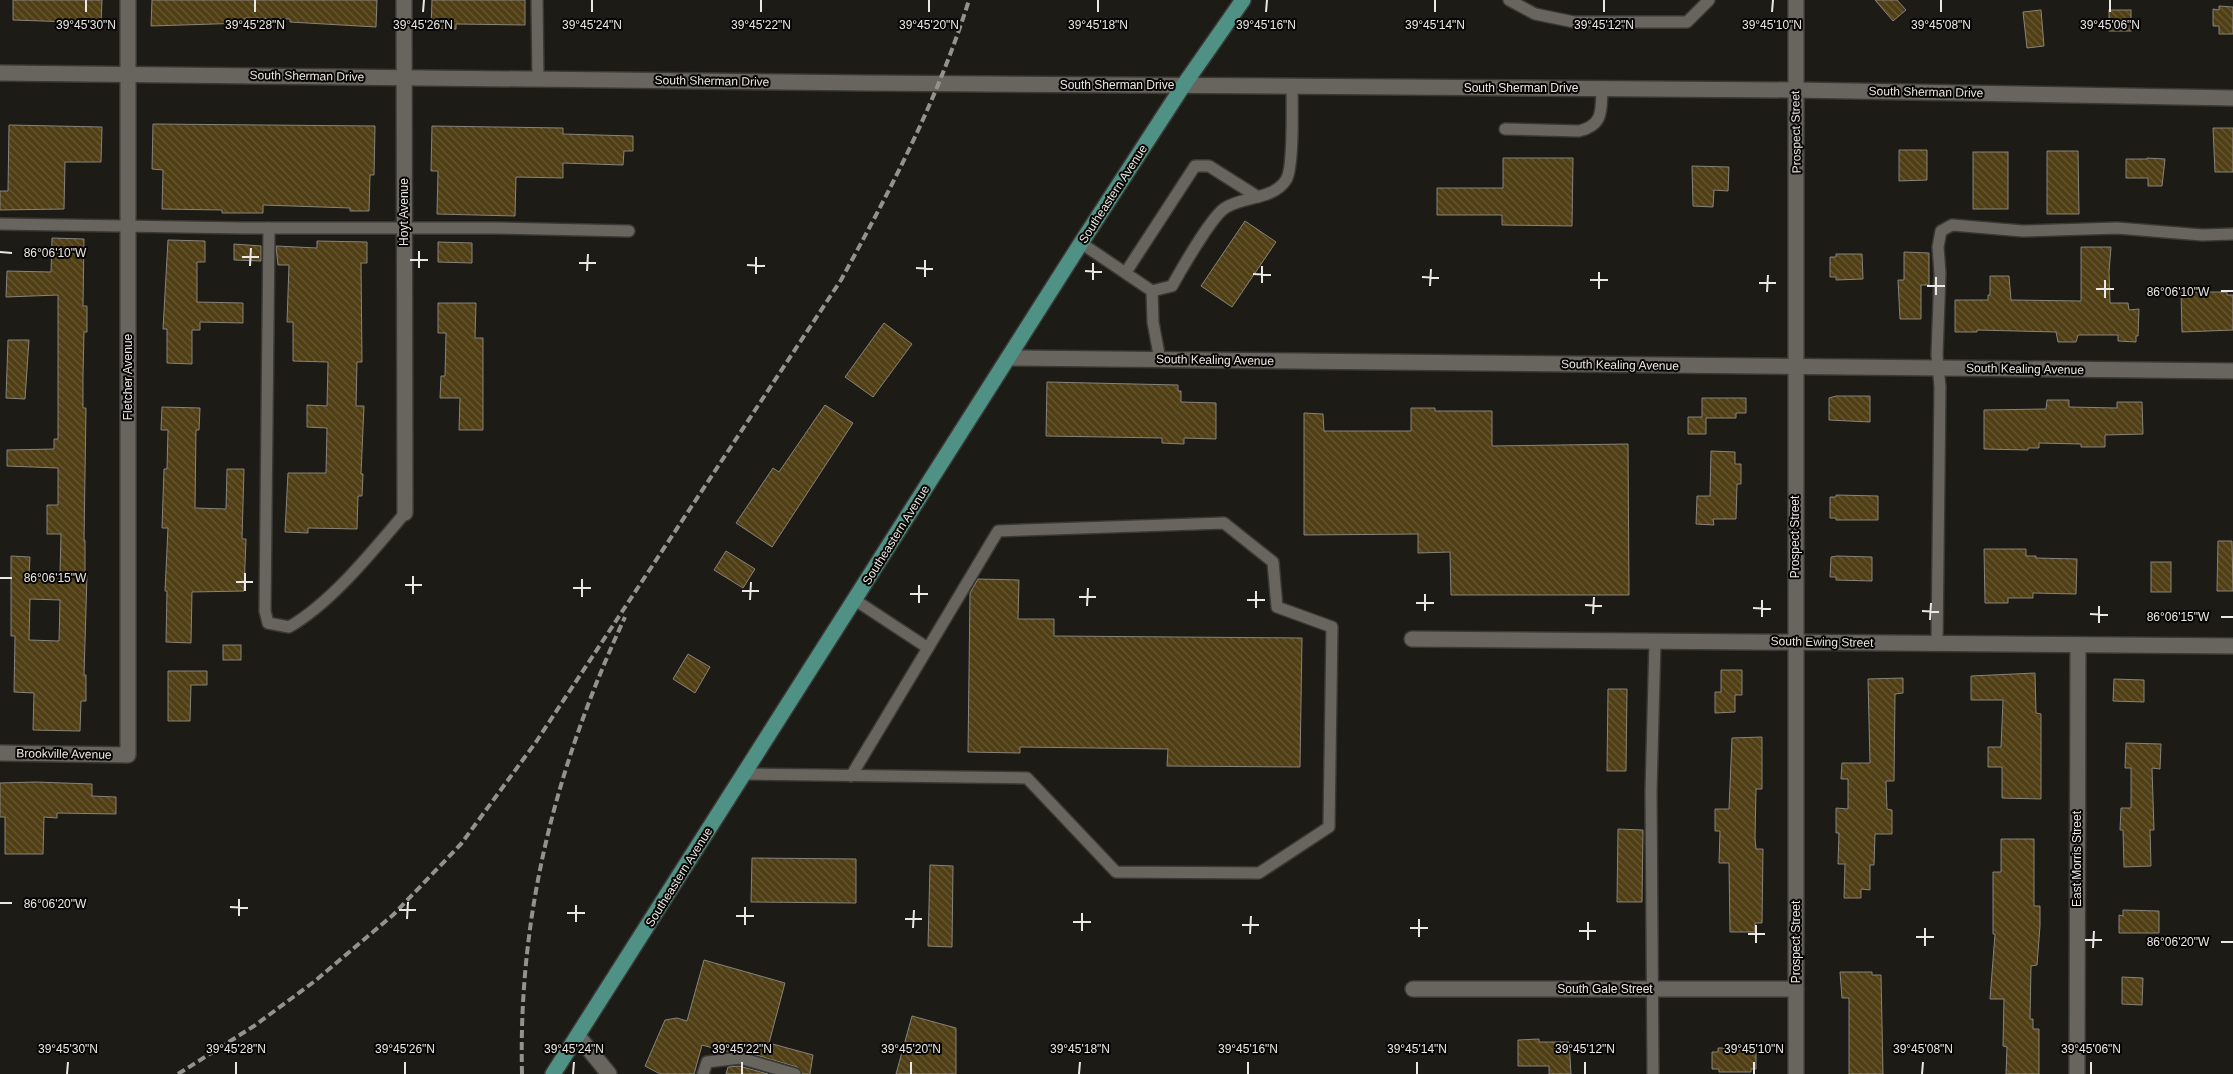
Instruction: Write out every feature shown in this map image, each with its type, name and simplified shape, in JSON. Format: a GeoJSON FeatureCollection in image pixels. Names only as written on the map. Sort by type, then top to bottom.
{"type":"FeatureCollection","features":[{"type":"Feature","properties":{"kind":"main road","name":"Southeastern Avenue"},"geometry":{"type":"LineString","coordinates":[[553,1074],[1081,242],[1183,86],[1243,0]]}},
{"type":"Feature","properties":{"kind":"street","name":"Fletcher Avenue"},"geometry":{"type":"LineString","coordinates":[[128,0],[128,755]]}},
{"type":"Feature","properties":{"kind":"street","name":"Hoyt Avenue"},"geometry":{"type":"LineString","coordinates":[[404,0],[405,513]]}},
{"type":"Feature","properties":{"kind":"street","name":"Prospect Street"},"geometry":{"type":"LineString","coordinates":[[1796,0],[1796,1074]]}},
{"type":"Feature","properties":{"kind":"street","name":"South Sherman Drive"},"geometry":{"type":"LineString","coordinates":[[0,73],[1183,86],[1796,90],[2233,98]]}},
{"type":"Feature","properties":{"kind":"street","name":"South Kealing Avenue"},"geometry":{"type":"LineString","coordinates":[[1008,358],[2233,371]]}},
{"type":"Feature","properties":{"kind":"street","name":"South Ewing Street"},"geometry":{"type":"LineString","coordinates":[[1412,639],[2233,646]]}},
{"type":"Feature","properties":{"kind":"street","name":"East Morris Street"},"geometry":{"type":"LineString","coordinates":[[2077,1074],[2078,645]]}},
{"type":"Feature","properties":{"kind":"street","name":"Brookville Avenue"},"geometry":{"type":"LineString","coordinates":[[0,753],[128,755]]}},
{"type":"Feature","properties":{"kind":"street","name":"South Gale Street"},"geometry":{"type":"LineString","coordinates":[[1413,989],[1796,989]]}},
{"type":"Feature","properties":{"kind":"street"},"geometry":{"type":"LineString","coordinates":[[578,1036],[609,1074]]}},
{"type":"Feature","properties":{"kind":"lane"},"geometry":{"type":"LineString","coordinates":[[537,0],[538,79]]}},
{"type":"Feature","properties":{"kind":"lane"},"geometry":{"type":"LineString","coordinates":[[1508,0],[1535,14],[1574,22],[1686,22],[1709,0]]}},
{"type":"Feature","properties":{"kind":"lane"},"geometry":{"type":"LineString","coordinates":[[1152,291],[1172,286],[1188,258],[1223,208],[1242,200],[1274,191],[1287,180],[1290,167],[1292,86]]}},
{"type":"Feature","properties":{"kind":"lane"},"geometry":{"type":"LineString","coordinates":[[1505,129],[1579,130],[1590,128],[1598,121],[1602,111],[1602,88]]}},
{"type":"Feature","properties":{"kind":"lane"},"geometry":{"type":"LineString","coordinates":[[1126,272],[1195,166],[1209,166],[1258,197]]}},
{"type":"Feature","properties":{"kind":"lane"},"geometry":{"type":"LineString","coordinates":[[0,224],[629,231]]}},
{"type":"Feature","properties":{"kind":"lane"},"geometry":{"type":"LineString","coordinates":[[1937,643],[1940,368],[1938,355],[1940,273],[1938,247],[1941,231],[1952,225],[2024,231],[2117,228],[2202,235],[2233,234]]}},
{"type":"Feature","properties":{"kind":"lane"},"geometry":{"type":"LineString","coordinates":[[269,228],[265,572],[265,611],[268,623],[289,627],[310,615],[380,543],[405,513]]}},
{"type":"Feature","properties":{"kind":"lane"},"geometry":{"type":"LineString","coordinates":[[1081,242],[1152,291]]}},
{"type":"Feature","properties":{"kind":"lane"},"geometry":{"type":"LineString","coordinates":[[1152,291],[1153,322],[1160,360]]}},
{"type":"Feature","properties":{"kind":"lane"},"geometry":{"type":"LineString","coordinates":[[744,774],[851,776],[1027,778],[1116,872],[1259,873],[1329,827],[1332,627],[1277,607],[1273,562],[1224,523],[998,531],[851,776]]}},
{"type":"Feature","properties":{"kind":"lane"},"geometry":{"type":"LineString","coordinates":[[855,600],[928,648]]}},
{"type":"Feature","properties":{"kind":"lane"},"geometry":{"type":"LineString","coordinates":[[1653,1074],[1651,802],[1655,641]]}},
{"type":"Feature","properties":{"kind":"lane"},"geometry":{"type":"LineString","coordinates":[[703,1074],[707,1062],[740,1058],[795,1074]]}},
{"type":"Feature","properties":{"kind":"building"},"geometry":{"type":"Polygon","coordinates":[[[13,0],[102,0],[101,23],[13,20],[13,0]]]}},
{"type":"Feature","properties":{"kind":"building"},"geometry":{"type":"Polygon","coordinates":[[[152,0],[377,0],[376,27],[290,22],[290,19],[245,18],[245,23],[151,26],[152,0]]]}},
{"type":"Feature","properties":{"kind":"building"},"geometry":{"type":"Polygon","coordinates":[[[432,0],[525,0],[525,25],[456,24],[456,29],[431,28],[432,0]]]}},
{"type":"Feature","properties":{"kind":"building"},"geometry":{"type":"Polygon","coordinates":[[[1875,0],[1897,0],[1906,10],[1893,21],[1875,0]]]}},
{"type":"Feature","properties":{"kind":"building"},"geometry":{"type":"Polygon","coordinates":[[[2219,6],[2233,7],[2233,34],[2219,34],[2219,26],[2213,26],[2213,9],[2219,10],[2219,6]]]}},
{"type":"Feature","properties":{"kind":"building"},"geometry":{"type":"Polygon","coordinates":[[[2041,10],[2044,46],[2027,48],[2023,12],[2041,10]]]}},
{"type":"Feature","properties":{"kind":"building"},"geometry":{"type":"Polygon","coordinates":[[[2109,10],[2131,10],[2131,31],[2109,31],[2109,10]]]}},
{"type":"Feature","properties":{"kind":"building"},"geometry":{"type":"Polygon","coordinates":[[[153,124],[375,126],[374,175],[370,175],[369,211],[350,211],[350,208],[263,205],[263,213],[222,213],[222,210],[162,209],[163,170],[152,169],[153,124]]]}},
{"type":"Feature","properties":{"kind":"building"},"geometry":{"type":"Polygon","coordinates":[[[9,125],[102,127],[101,162],[65,162],[64,209],[0,210],[0,191],[8,191],[9,125]]]}},
{"type":"Feature","properties":{"kind":"building"},"geometry":{"type":"Polygon","coordinates":[[[432,126],[563,128],[563,134],[633,136],[633,151],[624,151],[623,165],[563,163],[563,178],[516,177],[515,216],[437,214],[438,171],[431,171],[432,126]]]}},
{"type":"Feature","properties":{"kind":"building"},"geometry":{"type":"Polygon","coordinates":[[[2213,128],[2233,128],[2233,172],[2215,172],[2213,128]]]}},
{"type":"Feature","properties":{"kind":"building"},"geometry":{"type":"Polygon","coordinates":[[[1899,150],[1927,150],[1927,180],[1899,181],[1899,150]]]}},
{"type":"Feature","properties":{"kind":"building"},"geometry":{"type":"Polygon","coordinates":[[[2047,151],[2078,151],[2079,214],[2047,214],[2047,151]]]}},
{"type":"Feature","properties":{"kind":"building"},"geometry":{"type":"Polygon","coordinates":[[[1973,152],[2008,152],[2008,209],[1973,209],[1973,152]]]}},
{"type":"Feature","properties":{"kind":"building"},"geometry":{"type":"Polygon","coordinates":[[[1503,158],[1573,158],[1572,226],[1502,225],[1502,215],[1437,215],[1437,188],[1503,188],[1503,158]]]}},
{"type":"Feature","properties":{"kind":"building"},"geometry":{"type":"Polygon","coordinates":[[[2126,159],[2165,159],[2162,186],[2148,186],[2148,178],[2126,178],[2126,159]]]}},
{"type":"Feature","properties":{"kind":"building"},"geometry":{"type":"Polygon","coordinates":[[[1692,166],[1729,167],[1728,191],[1714,190],[1713,207],[1693,206],[1692,166]]]}},
{"type":"Feature","properties":{"kind":"building"},"geometry":{"type":"Polygon","coordinates":[[[1245,221],[1276,242],[1232,307],[1201,286],[1245,221]]]}},
{"type":"Feature","properties":{"kind":"building"},"geometry":{"type":"Polygon","coordinates":[[[52,238],[84,239],[83,306],[87,306],[87,332],[84,332],[83,376],[83,408],[86,408],[84,540],[85,575],[87,575],[84,675],[86,675],[86,701],[81,701],[80,731],[33,730],[34,693],[14,692],[15,636],[11,636],[11,556],[30,557],[29,574],[60,574],[61,534],[47,534],[47,505],[58,505],[58,468],[7,466],[7,450],[54,449],[54,439],[58,439],[58,295],[6,297],[7,271],[51,272],[52,238]],[[30,599],[29,640],[59,641],[60,600],[30,599]]]}},
{"type":"Feature","properties":{"kind":"building"},"geometry":{"type":"Polygon","coordinates":[[[168,240],[205,241],[205,262],[197,262],[197,302],[243,303],[243,323],[200,322],[200,330],[192,330],[192,364],[167,363],[167,329],[163,329],[168,240]]]}},
{"type":"Feature","properties":{"kind":"building"},"geometry":{"type":"Polygon","coordinates":[[[317,241],[367,242],[367,263],[361,263],[362,362],[357,362],[356,406],[364,406],[362,496],[358,496],[357,529],[308,528],[308,533],[285,532],[288,473],[326,473],[327,428],[307,427],[307,405],[327,406],[328,362],[293,361],[293,322],[287,322],[289,265],[278,265],[276,246],[317,248],[317,241]]]}},
{"type":"Feature","properties":{"kind":"building"},"geometry":{"type":"Polygon","coordinates":[[[438,242],[472,243],[472,263],[438,262],[438,242]]]}},
{"type":"Feature","properties":{"kind":"building"},"geometry":{"type":"Polygon","coordinates":[[[234,244],[261,246],[261,261],[234,260],[234,244]]]}},
{"type":"Feature","properties":{"kind":"building"},"geometry":{"type":"Polygon","coordinates":[[[2081,247],[2111,247],[2109,272],[2110,303],[2128,303],[2129,310],[2139,309],[2136,342],[2118,341],[2118,335],[2078,335],[2076,342],[2058,342],[2056,332],[1977,330],[1977,332],[1955,332],[1955,300],[1988,300],[1988,295],[1990,295],[1990,276],[2009,276],[2011,300],[2081,301],[2081,247]]]}},
{"type":"Feature","properties":{"kind":"building"},"geometry":{"type":"Polygon","coordinates":[[[1904,252],[1929,253],[1929,285],[1921,285],[1921,319],[1900,319],[1898,280],[1904,280],[1904,252]]]}},
{"type":"Feature","properties":{"kind":"building"},"geometry":{"type":"Polygon","coordinates":[[[1836,254],[1862,254],[1863,279],[1836,280],[1836,277],[1830,277],[1830,257],[1836,257],[1836,254]]]}},
{"type":"Feature","properties":{"kind":"building"},"geometry":{"type":"Polygon","coordinates":[[[2181,292],[2227,292],[2227,295],[2233,295],[2233,330],[2182,332],[2181,292]]]}},
{"type":"Feature","properties":{"kind":"building"},"geometry":{"type":"Polygon","coordinates":[[[438,303],[476,303],[475,338],[483,338],[483,430],[459,430],[460,398],[440,398],[441,376],[445,376],[446,333],[438,333],[438,303]]]}},
{"type":"Feature","properties":{"kind":"building"},"geometry":{"type":"Polygon","coordinates":[[[884,323],[912,344],[873,397],[845,377],[884,323]]]}},
{"type":"Feature","properties":{"kind":"building"},"geometry":{"type":"Polygon","coordinates":[[[8,340],[29,340],[25,399],[6,398],[8,340]]]}},
{"type":"Feature","properties":{"kind":"building"},"geometry":{"type":"Polygon","coordinates":[[[1047,382],[1178,385],[1178,391],[1181,391],[1181,402],[1216,403],[1216,439],[1184,438],[1184,444],[1162,443],[1162,438],[1046,436],[1047,382]]]}},
{"type":"Feature","properties":{"kind":"building"},"geometry":{"type":"Polygon","coordinates":[[[1836,396],[1870,396],[1870,422],[1829,420],[1829,398],[1836,396]]]}},
{"type":"Feature","properties":{"kind":"building"},"geometry":{"type":"Polygon","coordinates":[[[1702,398],[1746,398],[1746,413],[1736,413],[1736,418],[1706,418],[1706,434],[1688,434],[1688,417],[1702,417],[1702,398]]]}},
{"type":"Feature","properties":{"kind":"building"},"geometry":{"type":"Polygon","coordinates":[[[2047,400],[2069,400],[2069,407],[2117,408],[2117,402],[2142,402],[2143,434],[2105,435],[2105,447],[2081,447],[2081,444],[2039,443],[2039,448],[2028,448],[2028,450],[1984,449],[1984,410],[2046,409],[2047,400]]]}},
{"type":"Feature","properties":{"kind":"building"},"geometry":{"type":"Polygon","coordinates":[[[825,405],[853,423],[772,547],[736,523],[773,468],[779,472],[825,405]]]}},
{"type":"Feature","properties":{"kind":"building"},"geometry":{"type":"Polygon","coordinates":[[[162,407],[200,408],[199,430],[196,430],[195,508],[226,509],[227,469],[244,469],[242,539],[246,539],[244,591],[192,592],[191,643],[166,642],[167,591],[165,591],[168,528],[162,528],[164,469],[167,469],[168,430],[161,430],[162,407]]]}},
{"type":"Feature","properties":{"kind":"building"},"geometry":{"type":"Polygon","coordinates":[[[1411,408],[1435,408],[1435,411],[1492,411],[1492,446],[1628,444],[1629,595],[1451,595],[1450,552],[1418,553],[1418,534],[1304,535],[1304,413],[1323,414],[1324,431],[1411,431],[1411,408]]]}},
{"type":"Feature","properties":{"kind":"building"},"geometry":{"type":"Polygon","coordinates":[[[1711,451],[1735,452],[1735,464],[1741,464],[1741,484],[1737,484],[1736,519],[1713,519],[1714,525],[1696,524],[1697,496],[1710,496],[1711,451]]]}},
{"type":"Feature","properties":{"kind":"building"},"geometry":{"type":"Polygon","coordinates":[[[1836,495],[1878,496],[1878,520],[1836,520],[1836,518],[1830,518],[1830,497],[1836,497],[1836,495]]]}},
{"type":"Feature","properties":{"kind":"building"},"geometry":{"type":"Polygon","coordinates":[[[2218,541],[2232,541],[2233,591],[2217,591],[2218,541]]]}},
{"type":"Feature","properties":{"kind":"building"},"geometry":{"type":"Polygon","coordinates":[[[1984,549],[2026,549],[2026,556],[2036,556],[2036,558],[2077,559],[2076,594],[2033,593],[2033,598],[2008,598],[2008,603],[1985,603],[1984,549]]]}},
{"type":"Feature","properties":{"kind":"building"},"geometry":{"type":"Polygon","coordinates":[[[726,551],[755,569],[743,588],[714,570],[726,551]]]}},
{"type":"Feature","properties":{"kind":"building"},"geometry":{"type":"Polygon","coordinates":[[[1831,557],[1872,557],[1872,581],[1836,580],[1836,577],[1830,577],[1831,557]]]}},
{"type":"Feature","properties":{"kind":"building"},"geometry":{"type":"Polygon","coordinates":[[[2151,562],[2171,562],[2171,592],[2151,592],[2151,562]]]}},
{"type":"Feature","properties":{"kind":"building"},"geometry":{"type":"Polygon","coordinates":[[[978,579],[1019,580],[1018,619],[1054,619],[1054,636],[1302,638],[1300,767],[1167,766],[1168,749],[1020,747],[1020,753],[968,752],[970,593],[978,579]]]}},
{"type":"Feature","properties":{"kind":"building"},"geometry":{"type":"Polygon","coordinates":[[[223,645],[241,645],[241,660],[223,660],[223,645]]]}},
{"type":"Feature","properties":{"kind":"building"},"geometry":{"type":"Polygon","coordinates":[[[688,654],[710,667],[695,693],[673,679],[688,654]]]}},
{"type":"Feature","properties":{"kind":"building"},"geometry":{"type":"Polygon","coordinates":[[[1721,670],[1742,670],[1742,695],[1735,695],[1735,712],[1715,713],[1715,692],[1721,692],[1721,670]]]}},
{"type":"Feature","properties":{"kind":"building"},"geometry":{"type":"Polygon","coordinates":[[[168,671],[207,671],[207,685],[191,685],[190,721],[168,721],[168,671]]]}},
{"type":"Feature","properties":{"kind":"building"},"geometry":{"type":"Polygon","coordinates":[[[2035,673],[2036,713],[2041,714],[2041,799],[2002,798],[2002,767],[1988,767],[1988,747],[2001,747],[2003,700],[1971,700],[1971,676],[2035,673]]]}},
{"type":"Feature","properties":{"kind":"building"},"geometry":{"type":"Polygon","coordinates":[[[1903,678],[1903,693],[1895,694],[1894,781],[1886,781],[1887,809],[1892,810],[1892,834],[1875,834],[1874,865],[1870,865],[1870,890],[1861,889],[1861,898],[1844,898],[1845,864],[1838,864],[1839,833],[1836,833],[1836,808],[1848,809],[1848,779],[1841,779],[1842,763],[1870,763],[1868,679],[1903,678]]]}},
{"type":"Feature","properties":{"kind":"building"},"geometry":{"type":"Polygon","coordinates":[[[2114,679],[2144,680],[2144,702],[2113,701],[2114,679]]]}},
{"type":"Feature","properties":{"kind":"building"},"geometry":{"type":"Polygon","coordinates":[[[1608,689],[1627,689],[1626,771],[1607,771],[1608,689]]]}},
{"type":"Feature","properties":{"kind":"building"},"geometry":{"type":"Polygon","coordinates":[[[1762,737],[1762,789],[1756,789],[1755,838],[1756,849],[1763,849],[1762,923],[1755,923],[1755,932],[1730,932],[1729,863],[1719,863],[1720,831],[1715,831],[1715,809],[1729,809],[1732,738],[1762,737]]]}},
{"type":"Feature","properties":{"kind":"building"},"geometry":{"type":"Polygon","coordinates":[[[2126,743],[2161,744],[2160,769],[2152,768],[2154,830],[2150,830],[2151,866],[2124,867],[2123,830],[2120,830],[2121,808],[2131,808],[2131,768],[2125,768],[2126,743]]]}},
{"type":"Feature","properties":{"kind":"building"},"geometry":{"type":"Polygon","coordinates":[[[0,783],[92,784],[92,796],[116,797],[116,814],[57,813],[57,818],[44,817],[43,854],[5,854],[5,817],[0,817],[0,783]]]}},
{"type":"Feature","properties":{"kind":"building"},"geometry":{"type":"Polygon","coordinates":[[[1618,829],[1643,830],[1642,902],[1617,902],[1618,829]]]}},
{"type":"Feature","properties":{"kind":"building"},"geometry":{"type":"Polygon","coordinates":[[[2001,839],[2034,839],[2034,906],[2040,906],[2040,926],[2037,965],[2031,966],[2030,1019],[2033,1019],[2033,1029],[2039,1029],[2039,1074],[2006,1074],[2007,1047],[2003,1046],[2004,999],[1990,999],[1995,934],[1993,934],[1993,872],[2001,872],[2001,839]]]}},
{"type":"Feature","properties":{"kind":"building"},"geometry":{"type":"Polygon","coordinates":[[[752,858],[856,859],[856,903],[751,902],[752,858]]]}},
{"type":"Feature","properties":{"kind":"building"},"geometry":{"type":"Polygon","coordinates":[[[930,865],[953,866],[952,947],[928,946],[930,865]]]}},
{"type":"Feature","properties":{"kind":"building"},"geometry":{"type":"Polygon","coordinates":[[[2123,910],[2159,911],[2159,933],[2119,933],[2119,915],[2123,916],[2123,910]]]}},
{"type":"Feature","properties":{"kind":"building"},"geometry":{"type":"Polygon","coordinates":[[[704,960],[785,983],[769,1043],[813,1055],[810,1074],[802,1074],[797,1067],[742,1051],[728,1052],[702,1045],[694,1074],[660,1074],[645,1066],[665,1020],[677,1018],[687,1021],[704,960]]]}},
{"type":"Feature","properties":{"kind":"building"},"geometry":{"type":"Polygon","coordinates":[[[1840,972],[1872,972],[1872,975],[1881,975],[1883,1074],[1849,1074],[1849,998],[1842,998],[1840,972]]]}},
{"type":"Feature","properties":{"kind":"building"},"geometry":{"type":"Polygon","coordinates":[[[2122,977],[2143,978],[2142,1005],[2122,1004],[2122,977]]]}},
{"type":"Feature","properties":{"kind":"building"},"geometry":{"type":"Polygon","coordinates":[[[912,1016],[956,1028],[956,1074],[896,1074],[912,1016]]]}},
{"type":"Feature","properties":{"kind":"building"},"geometry":{"type":"Polygon","coordinates":[[[1539,1039],[1539,1042],[1569,1042],[1571,1074],[1549,1074],[1549,1066],[1518,1066],[1518,1040],[1539,1039]]]}},
{"type":"Feature","properties":{"kind":"building"},"geometry":{"type":"Polygon","coordinates":[[[1718,1048],[1752,1048],[1752,1051],[1756,1051],[1756,1069],[1751,1069],[1751,1072],[1719,1072],[1719,1069],[1712,1069],[1712,1052],[1718,1052],[1718,1048]]]}},
{"type":"Feature","properties":{"kind":"building"},"geometry":{"type":"Polygon","coordinates":[[[739,1066],[768,1074],[726,1074],[728,1067],[739,1066]]]}},
{"type":"Feature","properties":{"kind":"railway"},"geometry":{"type":"LineString","coordinates":[[178,1074],[254,1026],[315,981],[393,915],[461,844],[536,742],[841,280],[878,212],[912,143],[943,73],[969,0]]}},
{"type":"Feature","properties":{"kind":"railway"},"geometry":{"type":"LineString","coordinates":[[522,1074],[522,1014],[527,955],[535,897],[546,840],[561,783],[580,728],[601,672],[625,617]]}}]}
